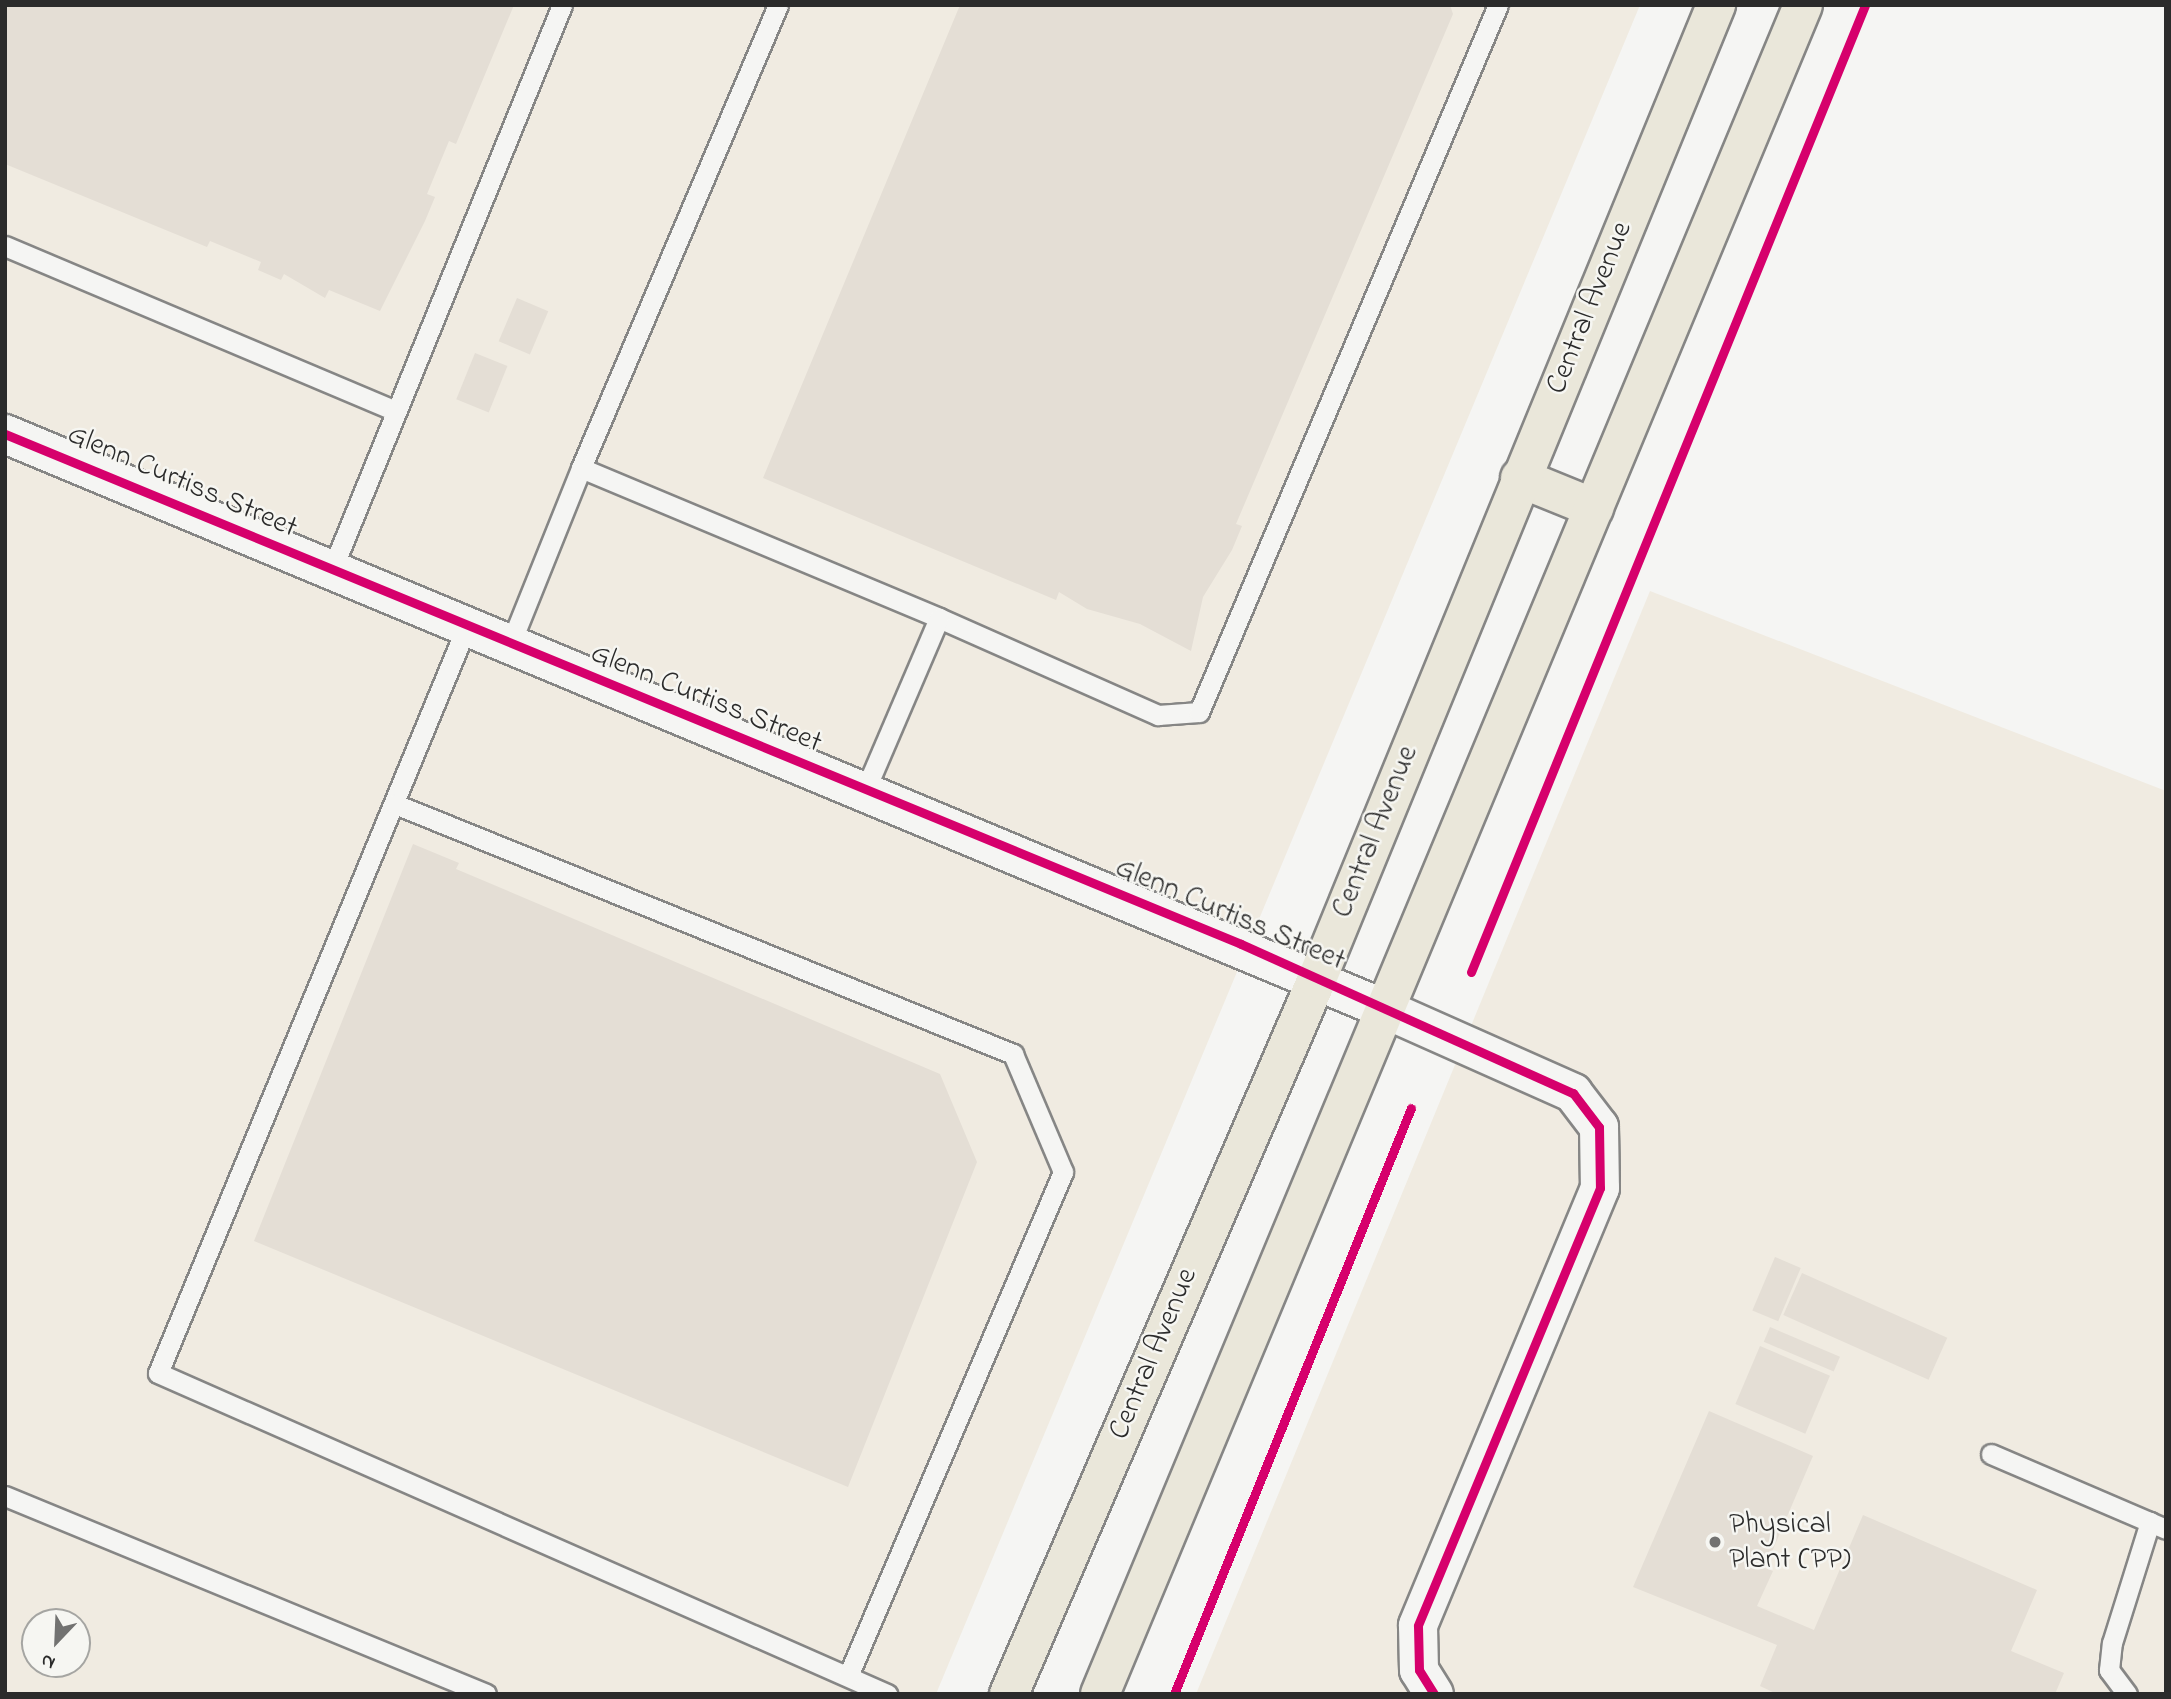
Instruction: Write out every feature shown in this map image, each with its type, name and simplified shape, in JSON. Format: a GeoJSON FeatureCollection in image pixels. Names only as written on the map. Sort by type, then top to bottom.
{"type":"FeatureCollection","features":[{"type":"Feature","properties":{"kind":"main road","name":"Central Avenue"},"geometry":{"type":"LineString","coordinates":[[1009,1694],[1317,979],[1716,5]]}},
{"type":"Feature","properties":{"kind":"main road"},"geometry":{"type":"LineString","coordinates":[[1100,1694],[1387,1010],[1803,5]]}},
{"type":"Feature","properties":{"kind":"main road"},"geometry":{"type":"LineString","coordinates":[[1520,478],[1594,508]]}},
{"type":"Feature","properties":{"kind":"street","name":"Glenn Curtiss Street"},"geometry":{"type":"LineString","coordinates":[[5,434],[331,572],[1317,979],[1573,1093],[1599,1127],[1600,1188],[1418,1626],[1419,1670],[1434,1694]]}},
{"type":"Feature","properties":{"kind":"lane"},"geometry":{"type":"LineString","coordinates":[[331,572],[562,5]]}},
{"type":"Feature","properties":{"kind":"lane"},"geometry":{"type":"LineString","coordinates":[[510,645],[581,468],[778,5]]}},
{"type":"Feature","properties":{"kind":"lane"},"geometry":{"type":"LineString","coordinates":[[581,468],[939,618],[1158,715],[1199,712],[1498,5]]}},
{"type":"Feature","properties":{"kind":"lane"},"geometry":{"type":"LineString","coordinates":[[5,246],[395,411]]}},
{"type":"Feature","properties":{"kind":"lane"},"geometry":{"type":"LineString","coordinates":[[865,791],[939,618]]}},
{"type":"Feature","properties":{"kind":"lane"},"geometry":{"type":"LineString","coordinates":[[466,628],[158,1373],[887,1694]]}},
{"type":"Feature","properties":{"kind":"lane"},"geometry":{"type":"LineString","coordinates":[[395,804],[1013,1054],[1063,1172],[848,1676]]}},
{"type":"Feature","properties":{"kind":"lane"},"geometry":{"type":"LineString","coordinates":[[1991,1454],[2158,1525],[2112,1643],[2109,1670],[2127,1694]]}},
{"type":"Feature","properties":{"kind":"lane"},"geometry":{"type":"LineString","coordinates":[[5,1496],[486,1694]]}},
{"type":"Feature","properties":{"kind":"shaded area"},"geometry":{"type":"Polygon","coordinates":[[[5,5],[1640,5],[936,1694],[5,1694],[5,5]]]}},
{"type":"Feature","properties":{"kind":"shaded area"},"geometry":{"type":"Polygon","coordinates":[[[1650,591],[2166,791],[2166,1694],[1196,1694],[1650,591]]]}},
{"type":"Feature","properties":{"kind":"building"},"geometry":{"type":"Polygon","coordinates":[[[5,5],[514,5],[456,144],[449,141],[427,194],[435,197],[425,221],[380,311],[329,290],[325,298],[284,274],[281,280],[258,270],[261,262],[210,241],[207,247],[5,164],[5,5]]]}},
{"type":"Feature","properties":{"kind":"building"},"geometry":{"type":"Polygon","coordinates":[[[960,5],[1450,5],[1453,14],[1236,524],[1242,526],[1232,550],[1203,597],[1191,651],[1140,624],[1087,609],[1059,592],[1056,600],[763,478],[960,5]]]}},
{"type":"Feature","properties":{"kind":"building"},"geometry":{"type":"Polygon","coordinates":[[[517,298],[548,311],[530,355],[499,341],[517,298]]]}},
{"type":"Feature","properties":{"kind":"building"},"geometry":{"type":"Polygon","coordinates":[[[475,353],[507,366],[489,412],[456,399],[475,353]]]}},
{"type":"Feature","properties":{"kind":"building"},"geometry":{"type":"Polygon","coordinates":[[[413,844],[459,863],[456,869],[940,1074],[977,1162],[848,1487],[254,1241],[413,844]]]}},
{"type":"Feature","properties":{"kind":"building"},"geometry":{"type":"Polygon","coordinates":[[[1775,1257],[1801,1268],[1778,1321],[1752,1310],[1775,1257]]]}},
{"type":"Feature","properties":{"kind":"building"},"geometry":{"type":"Polygon","coordinates":[[[1802,1273],[1947,1338],[1929,1380],[1783,1315],[1802,1273]]]}},
{"type":"Feature","properties":{"kind":"building"},"geometry":{"type":"Polygon","coordinates":[[[1770,1327],[1840,1357],[1834,1371],[1764,1342],[1770,1327]]]}},
{"type":"Feature","properties":{"kind":"building"},"geometry":{"type":"Polygon","coordinates":[[[1760,1346],[1830,1376],[1805,1434],[1735,1404],[1760,1346]]]}},
{"type":"Feature","properties":{"kind":"building","name":"Physical Plant (PP)"},"geometry":{"type":"Polygon","coordinates":[[[1709,1411],[1813,1456],[1765,1568],[1773,1571],[1757,1606],[1814,1630],[1863,1515],[2037,1590],[2011,1651],[2064,1673],[2055,1694],[1777,1694],[1760,1686],[1777,1645],[1633,1587],[1709,1411]]]}},
{"type":"Feature","properties":{"kind":"cycle path"},"geometry":{"type":"LineString","coordinates":[[1471,972],[1865,5]]}},
{"type":"Feature","properties":{"kind":"cycle path"},"geometry":{"type":"LineString","coordinates":[[5,434],[1241,944],[1573,1093],[1599,1127],[1600,1188],[1418,1626],[1419,1670],[1434,1694]]}},
{"type":"Feature","properties":{"kind":"cycle path"},"geometry":{"type":"LineString","coordinates":[[1174,1694],[1411,1108]]}},
{"type":"Feature","properties":{"kind":"place","name":"Physical Plant (PP)"},"geometry":{"type":"Point","coordinates":[1715,1542]}}]}
